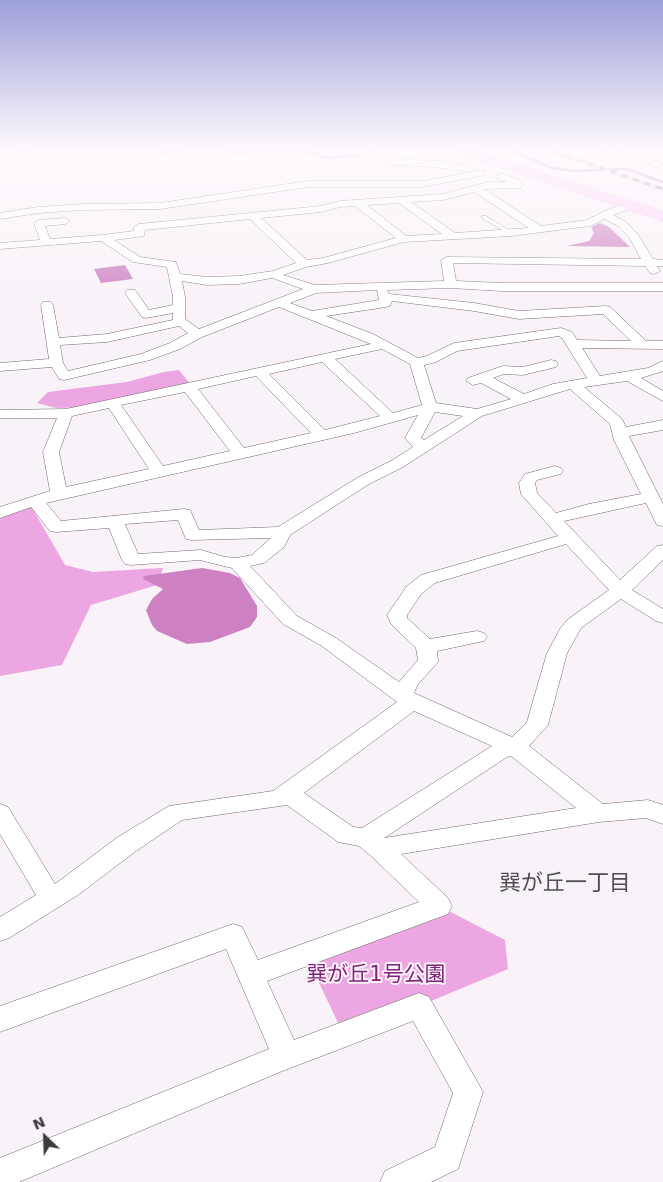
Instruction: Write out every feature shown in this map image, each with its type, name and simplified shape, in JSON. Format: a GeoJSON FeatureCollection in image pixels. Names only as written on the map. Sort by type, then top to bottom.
{"type":"FeatureCollection","features":[{"type":"Feature","properties":{"kind":"main road"},"geometry":{"type":"LineString","coordinates":[[630,205],[663,216]]}},
{"type":"Feature","properties":{"kind":"street"},"geometry":{"type":"LineString","coordinates":[[0,216],[56,209],[167,205]]}},
{"type":"Feature","properties":{"kind":"street"},"geometry":{"type":"LineString","coordinates":[[217,205],[274,212]]}},
{"type":"Feature","properties":{"kind":"street"},"geometry":{"type":"LineString","coordinates":[[0,246],[140,234],[139,227],[344,205]]}},
{"type":"Feature","properties":{"kind":"street"},"geometry":{"type":"LineString","coordinates":[[361,205],[404,239]]}},
{"type":"Feature","properties":{"kind":"street"},"geometry":{"type":"LineString","coordinates":[[408,205],[452,236]]}},
{"type":"Feature","properties":{"kind":"street"},"geometry":{"type":"LineString","coordinates":[[501,205],[538,229]]}},
{"type":"Feature","properties":{"kind":"street"},"geometry":{"type":"LineString","coordinates":[[174,278],[207,281],[239,280],[275,274],[304,264],[324,261],[404,239],[511,233],[590,223],[630,205]]}},
{"type":"Feature","properties":{"kind":"street"},"geometry":{"type":"LineString","coordinates":[[252,215],[304,264]]}},
{"type":"Feature","properties":{"kind":"street"},"geometry":{"type":"LineString","coordinates":[[382,292],[450,284],[502,287],[661,289],[650,263],[633,235],[622,224],[606,216]]}},
{"type":"Feature","properties":{"kind":"street"},"geometry":{"type":"LineString","coordinates":[[117,218],[146,217],[149,226]]}},
{"type":"Feature","properties":{"kind":"street"},"geometry":{"type":"LineString","coordinates":[[46,242],[39,223],[78,220]]}},
{"type":"Feature","properties":{"kind":"street"},"geometry":{"type":"LineString","coordinates":[[103,238],[137,260],[172,264],[180,322]]}},
{"type":"Feature","properties":{"kind":"street"},"geometry":{"type":"LineString","coordinates":[[450,284],[447,260],[663,262]]}},
{"type":"Feature","properties":{"kind":"street"},"geometry":{"type":"LineString","coordinates":[[275,274],[314,288],[382,292],[519,315],[606,310],[643,345]]}},
{"type":"Feature","properties":{"kind":"street"},"geometry":{"type":"LineString","coordinates":[[47,305],[56,364],[64,376],[145,357],[175,346],[197,334],[314,288]]}},
{"type":"Feature","properties":{"kind":"street"},"geometry":{"type":"LineString","coordinates":[[309,316],[386,303],[382,292]]}},
{"type":"Feature","properties":{"kind":"street"},"geometry":{"type":"LineString","coordinates":[[131,293],[146,314],[179,308]]}},
{"type":"Feature","properties":{"kind":"street"},"geometry":{"type":"LineString","coordinates":[[277,302],[309,316],[368,337],[416,362],[431,359],[454,347],[562,332]]}},
{"type":"Feature","properties":{"kind":"street"},"geometry":{"type":"LineString","coordinates":[[544,314],[572,344],[596,381]]}},
{"type":"Feature","properties":{"kind":"street"},"geometry":{"type":"LineString","coordinates":[[53,342],[107,338],[180,322],[197,334]]}},
{"type":"Feature","properties":{"kind":"street"},"geometry":{"type":"LineString","coordinates":[[572,344],[663,345]]}},
{"type":"Feature","properties":{"kind":"street"},"geometry":{"type":"LineString","coordinates":[[0,414],[66,413],[383,345]]}},
{"type":"Feature","properties":{"kind":"street"},"geometry":{"type":"LineString","coordinates":[[326,358],[391,419]]}},
{"type":"Feature","properties":{"kind":"street"},"geometry":{"type":"LineString","coordinates":[[416,362],[430,407],[413,438],[422,448]]}},
{"type":"Feature","properties":{"kind":"street"},"geometry":{"type":"LineString","coordinates":[[0,367],[56,364]]}},
{"type":"Feature","properties":{"kind":"street"},"geometry":{"type":"LineString","coordinates":[[523,399],[477,380],[503,370],[523,371],[551,364]]}},
{"type":"Feature","properties":{"kind":"street"},"geometry":{"type":"LineString","coordinates":[[192,535],[282,532],[477,413],[558,388],[659,371]]}},
{"type":"Feature","properties":{"kind":"street"},"geometry":{"type":"LineString","coordinates":[[259,372],[321,434]]}},
{"type":"Feature","properties":{"kind":"street"},"geometry":{"type":"LineString","coordinates":[[629,376],[663,396]]}},
{"type":"Feature","properties":{"kind":"street"},"geometry":{"type":"LineString","coordinates":[[574,386],[617,422],[663,521]]}},
{"type":"Feature","properties":{"kind":"street"},"geometry":{"type":"LineString","coordinates":[[189,388],[240,453]]}},
{"type":"Feature","properties":{"kind":"street"},"geometry":{"type":"LineString","coordinates":[[113,404],[158,471]]}},
{"type":"Feature","properties":{"kind":"street"},"geometry":{"type":"LineString","coordinates":[[0,513],[59,494],[391,419],[430,407],[477,413]]}},
{"type":"Feature","properties":{"kind":"street"},"geometry":{"type":"LineString","coordinates":[[59,494],[51,452],[66,413]]}},
{"type":"Feature","properties":{"kind":"street"},"geometry":{"type":"LineString","coordinates":[[620,432],[663,425]]}},
{"type":"Feature","properties":{"kind":"street"},"geometry":{"type":"LineString","coordinates":[[555,471],[531,477],[527,483],[529,494],[620,591],[663,617]]}},
{"type":"Feature","properties":{"kind":"street"},"geometry":{"type":"LineString","coordinates":[[553,519],[590,509],[652,497]]}},
{"type":"Feature","properties":{"kind":"street"},"geometry":{"type":"LineString","coordinates":[[36,500],[40,508],[56,527],[184,514],[201,555]]}},
{"type":"Feature","properties":{"kind":"street"},"geometry":{"type":"LineString","coordinates":[[116,522],[132,560],[201,555],[223,562],[236,563],[258,560],[278,543],[282,532]]}},
{"type":"Feature","properties":{"kind":"street"},"geometry":{"type":"LineString","coordinates":[[0,930],[69,888],[126,844],[178,812],[279,799],[407,698],[410,680],[428,662],[426,646],[398,620],[397,616],[414,590],[423,582],[569,538]]}},
{"type":"Feature","properties":{"kind":"street"},"geometry":{"type":"LineString","coordinates":[[372,843],[500,751],[516,747],[537,725],[557,653],[567,633],[574,624],[620,591],[663,550]]}},
{"type":"Feature","properties":{"kind":"street"},"geometry":{"type":"LineString","coordinates":[[236,563],[290,620],[329,642],[407,698],[516,747],[599,813]]}},
{"type":"Feature","properties":{"kind":"street"},"geometry":{"type":"LineString","coordinates":[[426,646],[477,637]]}},
{"type":"Feature","properties":{"kind":"street"},"geometry":{"type":"LineString","coordinates":[[286,793],[347,835],[372,843],[599,813],[648,809],[663,815]]}},
{"type":"Feature","properties":{"kind":"street"},"geometry":{"type":"LineString","coordinates":[[1,815],[51,899]]}},
{"type":"Feature","properties":{"kind":"street"},"geometry":{"type":"LineString","coordinates":[[250,975],[439,906],[372,843]]}},
{"type":"Feature","properties":{"kind":"street"},"geometry":{"type":"LineString","coordinates":[[0,1019],[233,935],[287,1056]]}},
{"type":"Feature","properties":{"kind":"street"},"geometry":{"type":"LineString","coordinates":[[0,1174],[287,1056],[419,1006],[468,1092],[447,1158],[396,1182]]}},
{"type":"Feature","properties":{"kind":"lane"},"geometry":{"type":"LineString","coordinates":[[484,217],[511,233]]}},
{"type":"Feature","properties":{"kind":"green space"},"geometry":{"type":"Polygon","coordinates":[[[179,370],[190,384],[89,407],[56,408],[37,403],[48,392],[127,382],[179,370]]]}},
{"type":"Feature","properties":{"kind":"green space"},"geometry":{"type":"Polygon","coordinates":[[[31,506],[65,565],[93,572],[163,568],[157,585],[91,605],[62,665],[0,676],[0,518],[31,506]]]}},
{"type":"Feature","properties":{"kind":"green space","name":"巽が丘1号公園"},"geometry":{"type":"Polygon","coordinates":[[[439,906],[505,940],[508,969],[344,1035],[305,954],[439,906]]]}},
{"type":"Feature","properties":{"kind":"shaded area"},"geometry":{"type":"Polygon","coordinates":[[[600,223],[609,227],[630,247],[567,246],[589,241],[594,233],[591,227],[600,223]]]}},
{"type":"Feature","properties":{"kind":"shaded area"},"geometry":{"type":"Polygon","coordinates":[[[125,265],[133,279],[101,283],[94,269],[125,265]]]}},
{"type":"Feature","properties":{"kind":"shaded area"},"geometry":{"type":"Polygon","coordinates":[[[202,568],[230,573],[240,578],[257,606],[257,617],[250,627],[210,642],[187,644],[157,631],[152,625],[146,610],[152,599],[163,589],[143,579],[144,576],[202,568]]]}},
{"type":"Feature","properties":{"kind":"district","name":"巽が丘一丁目"},"geometry":{"type":"Point","coordinates":[565,884]}}]}
